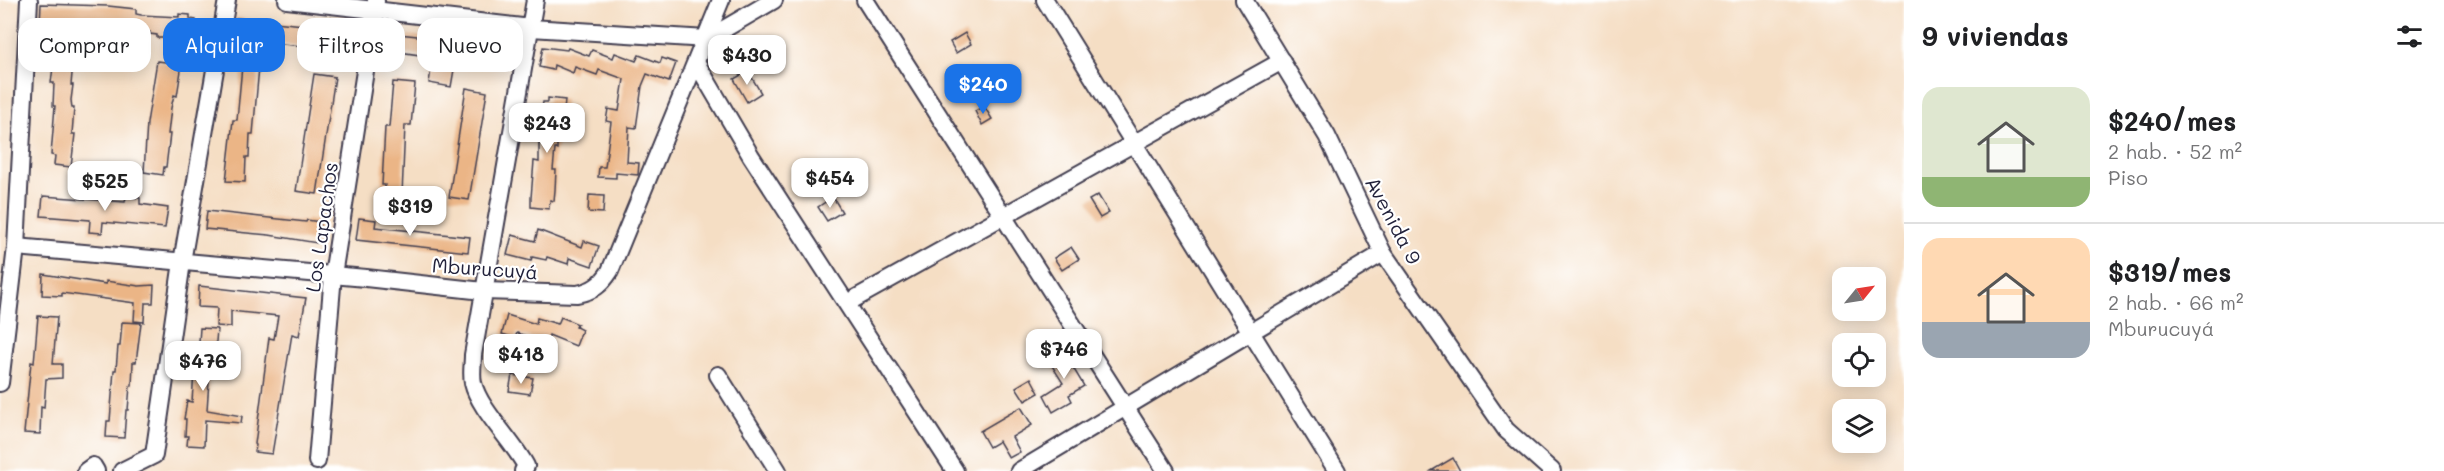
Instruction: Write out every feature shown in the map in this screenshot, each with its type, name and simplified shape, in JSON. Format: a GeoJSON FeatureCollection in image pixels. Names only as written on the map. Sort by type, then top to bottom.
{"type":"FeatureCollection","features":[{"type":"Feature","properties":{"kind":"street"},"geometry":{"type":"LineString","coordinates":[[0,383],[16,247],[8,220],[29,0]]}},
{"type":"Feature","properties":{"kind":"street"},"geometry":{"type":"LineString","coordinates":[[122,471],[154,455],[182,262],[227,0]]}},
{"type":"Feature","properties":{"kind":"street"},"geometry":{"type":"LineString","coordinates":[[287,0],[376,5],[531,28],[707,39],[774,0]]}},
{"type":"Feature","properties":{"kind":"street"},"geometry":{"type":"LineString","coordinates":[[523,471],[526,466],[517,448],[482,404],[473,383],[473,355],[535,0]]}},
{"type":"Feature","properties":{"kind":"street","name":"Mburucuyá"},"geometry":{"type":"LineString","coordinates":[[16,247],[333,275],[483,291],[577,294],[590,291],[602,283],[610,271],[697,64],[721,0]]}},
{"type":"Feature","properties":{"kind":"street"},"geometry":{"type":"LineString","coordinates":[[865,0],[1127,406],[1166,471]]}},
{"type":"Feature","properties":{"kind":"street"},"geometry":{"type":"LineString","coordinates":[[1045,0],[1337,471]]}},
{"type":"Feature","properties":{"kind":"street","name":"Avenida 9"},"geometry":{"type":"LineString","coordinates":[[1244,0],[1328,136],[1383,253],[1506,430],[1552,471]]}},
{"type":"Feature","properties":{"kind":"street","name":"Los Lapachos"},"geometry":{"type":"LineString","coordinates":[[317,461],[333,275],[376,5]]}},
{"type":"Feature","properties":{"kind":"street"},"geometry":{"type":"LineString","coordinates":[[847,303],[1282,61]]}},
{"type":"Feature","properties":{"kind":"street"},"geometry":{"type":"LineString","coordinates":[[697,64],[751,156],[955,471]]}},
{"type":"Feature","properties":{"kind":"street"},"geometry":{"type":"LineString","coordinates":[[1019,471],[1383,253]]}},
{"type":"Feature","properties":{"kind":"street"},"geometry":{"type":"LineString","coordinates":[[718,375],[778,471]]}},
{"type":"Feature","properties":{"kind":"street"},"geometry":{"type":"LineString","coordinates":[[86,471],[93,466],[96,471]]}},
{"type":"Feature","properties":{"kind":"building"},"geometry":{"type":"Polygon","coordinates":[[[41,4],[136,9],[136,14],[141,15],[179,17],[179,14],[190,15],[190,18],[163,18],[163,38],[157,38],[157,35],[151,34],[151,18],[40,18],[41,4]]]}},
{"type":"Feature","properties":{"kind":"building"},"geometry":{"type":"Polygon","coordinates":[[[285,23],[297,24],[297,46],[285,44],[285,23]]]}},
{"type":"Feature","properties":{"kind":"building"},"geometry":{"type":"Polygon","coordinates":[[[965,33],[971,44],[956,53],[950,42],[965,33]]]}},
{"type":"Feature","properties":{"kind":"building"},"geometry":{"type":"Polygon","coordinates":[[[405,35],[417,36],[417,55],[405,53],[405,35]]]}},
{"type":"Feature","properties":{"kind":"building"},"geometry":{"type":"Polygon","coordinates":[[[543,47],[567,50],[568,48],[589,56],[592,50],[613,58],[615,53],[636,61],[639,55],[660,63],[662,58],[676,63],[669,82],[647,74],[642,86],[636,128],[629,127],[627,162],[639,163],[638,175],[616,173],[616,178],[598,177],[599,167],[605,167],[611,122],[606,121],[608,109],[619,111],[624,79],[599,70],[597,75],[575,67],[573,73],[554,65],[553,70],[539,67],[543,47]]]}},
{"type":"Feature","properties":{"kind":"building"},"geometry":{"type":"Polygon","coordinates":[[[157,61],[163,62],[163,72],[181,72],[177,96],[174,95],[171,108],[168,134],[170,134],[163,175],[144,172],[147,123],[157,61]]]}},
{"type":"Feature","properties":{"kind":"building"},"geometry":{"type":"Polygon","coordinates":[[[748,71],[761,93],[747,102],[734,79],[748,71]]]}},
{"type":"Feature","properties":{"kind":"building"},"geometry":{"type":"Polygon","coordinates":[[[52,72],[72,72],[71,100],[72,108],[74,108],[72,134],[75,134],[71,167],[54,165],[55,156],[51,155],[55,106],[53,106],[54,83],[51,83],[52,72]]]}},
{"type":"Feature","properties":{"kind":"building"},"geometry":{"type":"Polygon","coordinates":[[[241,72],[259,72],[253,134],[250,134],[249,157],[246,157],[245,182],[226,181],[233,120],[237,120],[241,72]]]}},
{"type":"Feature","properties":{"kind":"building"},"geometry":{"type":"Polygon","coordinates":[[[431,72],[454,72],[451,87],[429,83],[431,72]]]}},
{"type":"Feature","properties":{"kind":"building"},"geometry":{"type":"Polygon","coordinates":[[[314,74],[335,77],[317,194],[296,191],[314,74]]]}},
{"type":"Feature","properties":{"kind":"building"},"geometry":{"type":"Polygon","coordinates":[[[393,82],[415,84],[411,125],[405,125],[402,195],[385,194],[385,185],[382,185],[385,127],[389,127],[393,82]]]}},
{"type":"Feature","properties":{"kind":"building"},"geometry":{"type":"Polygon","coordinates":[[[466,88],[487,92],[469,200],[449,197],[466,88]]]}},
{"type":"Feature","properties":{"kind":"building"},"geometry":{"type":"Polygon","coordinates":[[[548,98],[565,100],[563,122],[557,121],[557,149],[555,149],[553,170],[556,170],[554,201],[550,200],[549,209],[531,207],[534,161],[539,162],[539,126],[543,102],[548,102],[548,98]]]}},
{"type":"Feature","properties":{"kind":"building"},"geometry":{"type":"Polygon","coordinates":[[[984,106],[992,119],[982,125],[975,111],[984,106]]]}},
{"type":"Feature","properties":{"kind":"building"},"geometry":{"type":"Polygon","coordinates":[[[589,195],[604,196],[603,213],[588,212],[589,195]]]}},
{"type":"Feature","properties":{"kind":"building"},"geometry":{"type":"Polygon","coordinates":[[[1098,195],[1109,213],[1100,218],[1089,200],[1098,195]]]}},
{"type":"Feature","properties":{"kind":"building"},"geometry":{"type":"Polygon","coordinates":[[[43,196],[125,202],[126,197],[140,198],[140,204],[168,208],[165,228],[103,222],[102,233],[89,232],[90,220],[41,216],[43,196]]]}},
{"type":"Feature","properties":{"kind":"building"},"geometry":{"type":"Polygon","coordinates":[[[833,197],[842,212],[827,221],[818,207],[833,197]]]}},
{"type":"Feature","properties":{"kind":"building"},"geometry":{"type":"Polygon","coordinates":[[[207,211],[320,222],[317,243],[269,235],[205,229],[207,211]]]}},
{"type":"Feature","properties":{"kind":"building"},"geometry":{"type":"Polygon","coordinates":[[[359,218],[376,220],[375,227],[470,237],[468,252],[356,240],[359,218]]]}},
{"type":"Feature","properties":{"kind":"building"},"geometry":{"type":"Polygon","coordinates":[[[538,230],[582,247],[584,241],[599,246],[592,266],[569,258],[568,264],[547,257],[546,260],[532,257],[531,261],[507,255],[512,235],[535,241],[538,230]]]}},
{"type":"Feature","properties":{"kind":"building"},"geometry":{"type":"Polygon","coordinates":[[[1071,247],[1079,259],[1062,270],[1054,258],[1071,247]]]}},
{"type":"Feature","properties":{"kind":"building"},"geometry":{"type":"Polygon","coordinates":[[[43,274],[106,284],[106,281],[139,286],[154,285],[153,303],[145,303],[144,322],[134,321],[135,303],[62,293],[62,296],[42,295],[43,274]]]}},
{"type":"Feature","properties":{"kind":"building"},"geometry":{"type":"Polygon","coordinates":[[[199,286],[306,298],[299,336],[292,334],[272,454],[255,452],[255,444],[269,338],[274,339],[278,316],[231,311],[231,327],[216,326],[217,308],[198,307],[199,286]]]}},
{"type":"Feature","properties":{"kind":"building"},"geometry":{"type":"Polygon","coordinates":[[[507,315],[536,324],[537,318],[558,324],[561,317],[578,324],[576,327],[582,330],[576,346],[549,335],[547,343],[517,333],[515,338],[502,334],[507,315]]]}},
{"type":"Feature","properties":{"kind":"building"},"geometry":{"type":"Polygon","coordinates":[[[38,316],[57,317],[53,364],[62,364],[62,378],[46,379],[44,408],[41,407],[40,434],[24,433],[38,316]]]}},
{"type":"Feature","properties":{"kind":"building"},"geometry":{"type":"Polygon","coordinates":[[[122,322],[141,323],[136,362],[133,362],[132,386],[130,386],[128,410],[126,410],[124,438],[106,437],[107,421],[110,421],[114,370],[116,370],[118,346],[120,346],[122,322]]]}},
{"type":"Feature","properties":{"kind":"building"},"geometry":{"type":"Polygon","coordinates":[[[200,328],[217,329],[214,367],[210,366],[207,410],[242,416],[241,423],[205,420],[204,446],[187,445],[188,436],[185,436],[186,419],[184,419],[187,401],[192,402],[195,356],[198,356],[200,328]]]}},
{"type":"Feature","properties":{"kind":"building"},"geometry":{"type":"Polygon","coordinates":[[[1071,348],[1079,362],[1072,366],[1084,386],[1069,395],[1072,401],[1053,412],[1044,395],[1063,383],[1049,361],[1071,348]]]}},
{"type":"Feature","properties":{"kind":"building"},"geometry":{"type":"Polygon","coordinates":[[[512,375],[533,378],[530,394],[509,391],[512,375]]]}},
{"type":"Feature","properties":{"kind":"building"},"geometry":{"type":"Polygon","coordinates":[[[1031,378],[1039,393],[1025,401],[1016,387],[1031,378]]]}},
{"type":"Feature","properties":{"kind":"building"},"geometry":{"type":"Polygon","coordinates":[[[1021,407],[1032,425],[1012,437],[1020,452],[1009,458],[999,441],[989,447],[980,431],[1021,407]]]}},
{"type":"Feature","properties":{"kind":"building"},"geometry":{"type":"Polygon","coordinates":[[[1453,458],[1460,471],[1431,471],[1453,458]]]}}]}
